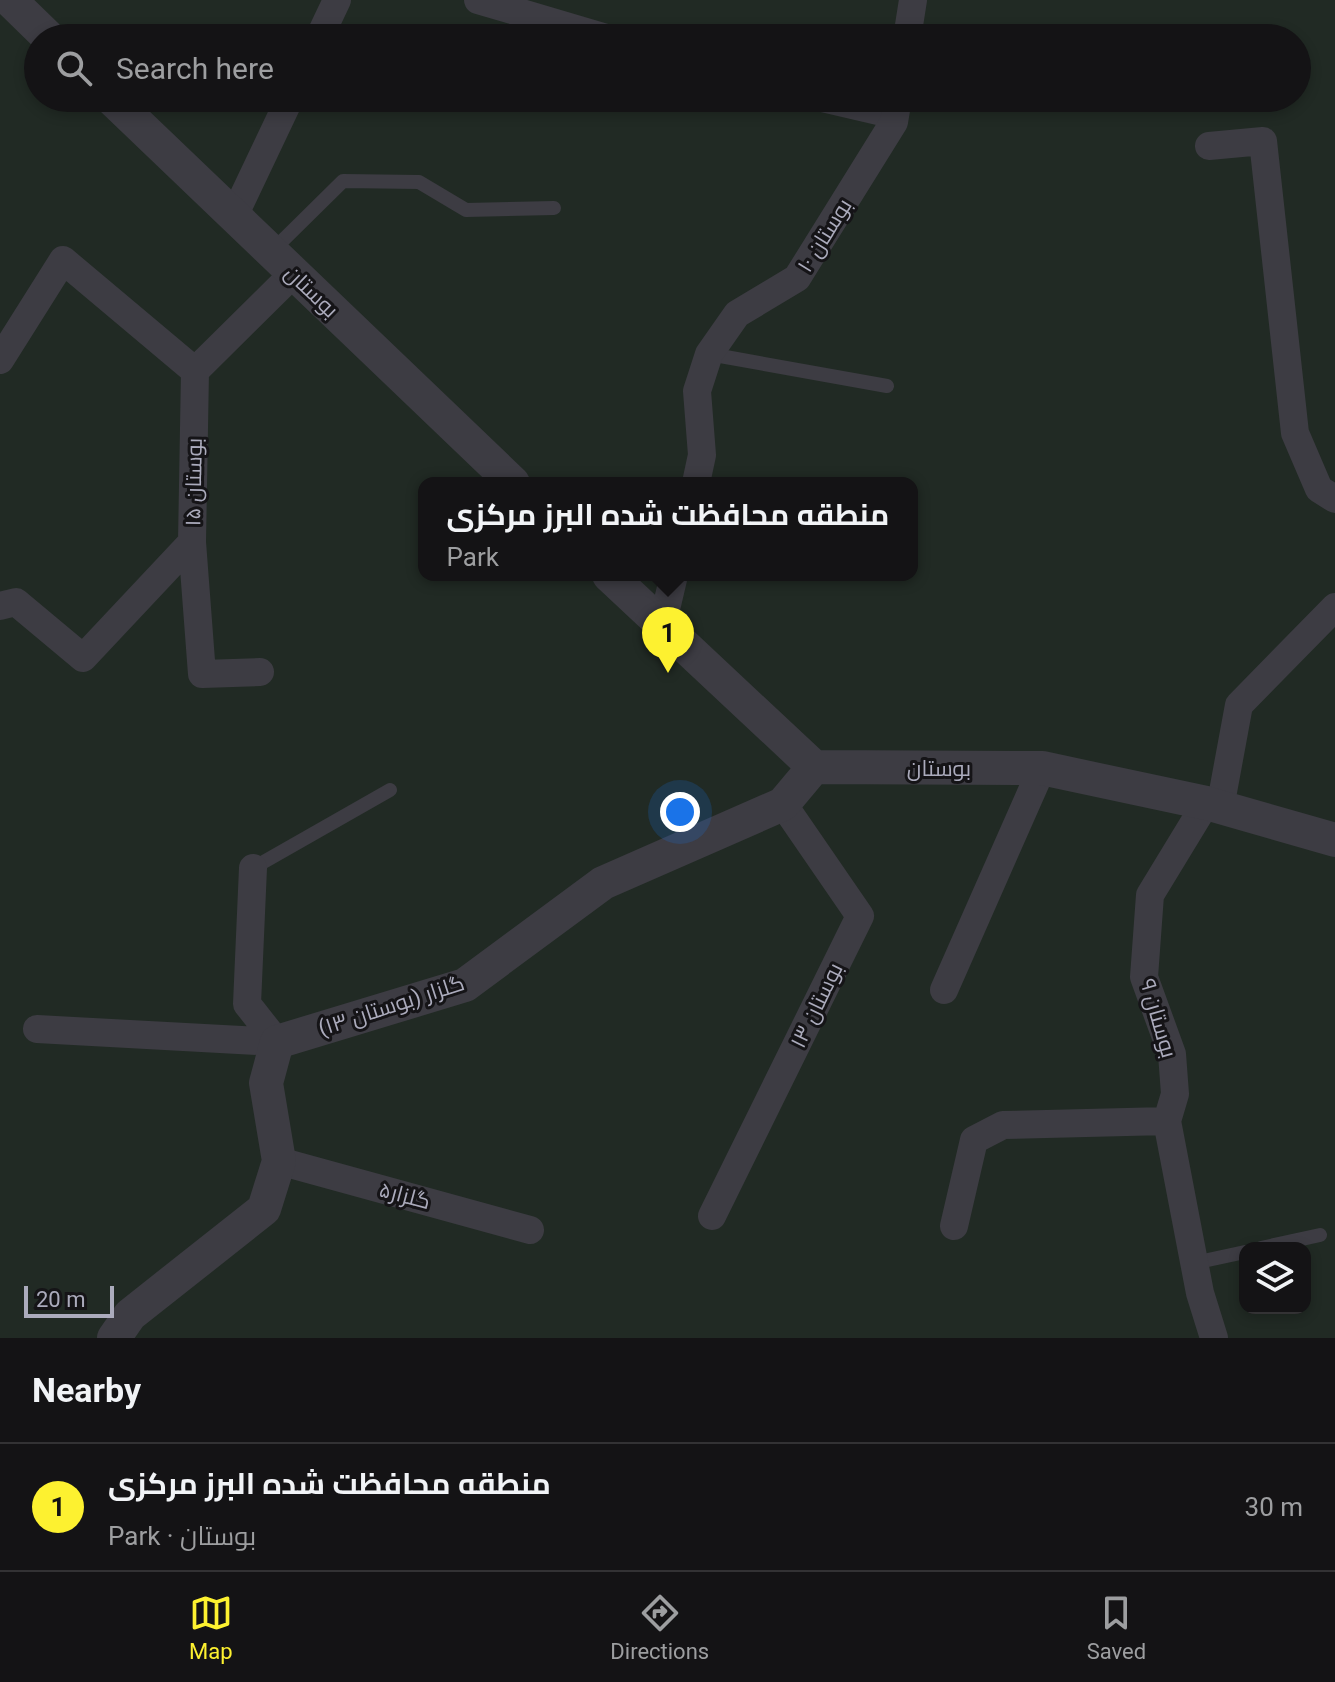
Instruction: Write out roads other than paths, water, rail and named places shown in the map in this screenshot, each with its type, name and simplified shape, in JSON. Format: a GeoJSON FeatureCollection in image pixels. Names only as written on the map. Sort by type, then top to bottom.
{"type":"FeatureCollection","features":[{"type":"Feature","properties":{"kind":"street"},"geometry":{"type":"LineString","coordinates":[[10,0],[35,24]]}},
{"type":"Feature","properties":{"kind":"street"},"geometry":{"type":"LineString","coordinates":[[326,24],[337,0]]}},
{"type":"Feature","properties":{"kind":"street"},"geometry":{"type":"LineString","coordinates":[[478,0],[559,24]]}},
{"type":"Feature","properties":{"kind":"street"},"geometry":{"type":"LineString","coordinates":[[909,24],[913,0]]}},
{"type":"Feature","properties":{"kind":"street","name":"بوستان"},"geometry":{"type":"LineString","coordinates":[[126,112],[507,477]]}},
{"type":"Feature","properties":{"kind":"street"},"geometry":{"type":"LineString","coordinates":[[234,216],[283,112]]}},
{"type":"Feature","properties":{"kind":"street","name":"بوستان ۱۰"},"geometry":{"type":"LineString","coordinates":[[697,477],[702,455],[697,391],[709,354],[737,314],[797,278],[895,112]]}},
{"type":"Feature","properties":{"kind":"street"},"geometry":{"type":"LineString","coordinates":[[1209,146],[1263,141],[1295,433],[1319,489],[1335,499]]}},
{"type":"Feature","properties":{"kind":"street"},"geometry":{"type":"LineString","coordinates":[[0,360],[63,260],[195,371],[282,263]]}},
{"type":"Feature","properties":{"kind":"street","name":"بوستان ۱۵"},"geometry":{"type":"LineString","coordinates":[[195,371],[192,542],[202,674],[260,672]]}},
{"type":"Feature","properties":{"kind":"street"},"geometry":{"type":"LineString","coordinates":[[0,606],[16,602],[83,658],[192,542]]}},
{"type":"Feature","properties":{"kind":"street"},"geometry":{"type":"LineString","coordinates":[[615,581],[814,767]]}},
{"type":"Feature","properties":{"kind":"street"},"geometry":{"type":"LineString","coordinates":[[662,626],[673,581]]}},
{"type":"Feature","properties":{"kind":"street"},"geometry":{"type":"LineString","coordinates":[[1213,806],[1239,705],[1335,607]]}},
{"type":"Feature","properties":{"kind":"street","name":"بوستان"},"geometry":{"type":"LineString","coordinates":[[814,767],[1042,768],[1213,806],[1335,840]]}},
{"type":"Feature","properties":{"kind":"street","name":"گلزار (بوستان ۱۳)"},"geometry":{"type":"LineString","coordinates":[[277,1042],[465,985],[603,883],[783,804],[814,767]]}},
{"type":"Feature","properties":{"kind":"street"},"geometry":{"type":"LineString","coordinates":[[944,990],[1042,768]]}},
{"type":"Feature","properties":{"kind":"street","name":"بوستان ۱۳"},"geometry":{"type":"LineString","coordinates":[[712,1216],[860,916],[783,804]]}},
{"type":"Feature","properties":{"kind":"street","name":"بوستان ۹"},"geometry":{"type":"LineString","coordinates":[[1213,806],[1150,895],[1144,977],[1172,1054],[1175,1094],[1167,1121],[1194,1263],[1214,1338]]}},
{"type":"Feature","properties":{"kind":"street"},"geometry":{"type":"LineString","coordinates":[[253,868],[247,1004],[277,1042]]}},
{"type":"Feature","properties":{"kind":"street"},"geometry":{"type":"LineString","coordinates":[[37,1029],[277,1042]]}},
{"type":"Feature","properties":{"kind":"street"},"geometry":{"type":"LineString","coordinates":[[114,1338],[130,1315],[264,1209],[279,1161],[266,1083],[277,1042]]}},
{"type":"Feature","properties":{"kind":"street"},"geometry":{"type":"LineString","coordinates":[[954,1226],[974,1140],[1003,1125],[1167,1121]]}},
{"type":"Feature","properties":{"kind":"street","name":"گلزار۵"},"geometry":{"type":"LineString","coordinates":[[279,1161],[530,1230]]}},
{"type":"Feature","properties":{"kind":"lane"},"geometry":{"type":"LineString","coordinates":[[282,263],[343,181],[419,182],[466,210],[554,208]]}},
{"type":"Feature","properties":{"kind":"lane"},"geometry":{"type":"LineString","coordinates":[[709,354],[887,386]]}},
{"type":"Feature","properties":{"kind":"lane"},"geometry":{"type":"LineString","coordinates":[[253,868],[390,790]]}},
{"type":"Feature","properties":{"kind":"lane"},"geometry":{"type":"LineString","coordinates":[[1288,1242],[1320,1235]]}},
{"type":"Feature","properties":{"kind":"lane"},"geometry":{"type":"LineString","coordinates":[[1194,1263],[1239,1253]]}},
{"type":"Feature","properties":{"kind":"place","name":"منطقه محافظت شده البرز مرکزی"},"geometry":{"type":"Point","coordinates":[668,673]}}]}
